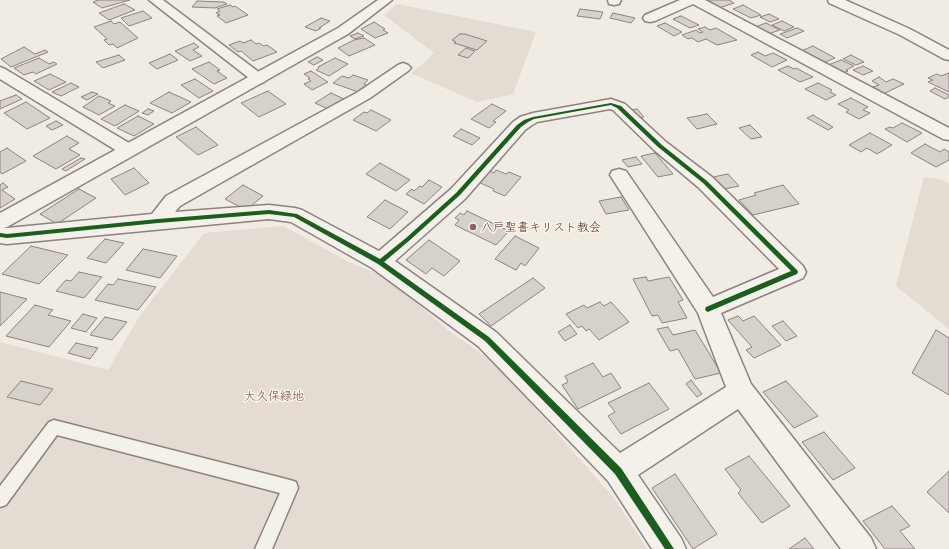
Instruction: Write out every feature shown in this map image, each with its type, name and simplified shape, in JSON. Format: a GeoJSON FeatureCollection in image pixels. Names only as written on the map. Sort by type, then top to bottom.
{"type":"FeatureCollection","features":[{"type":"Feature","properties":{"kind":"street"},"geometry":{"type":"LineString","coordinates":[[155,0],[259,79]]}},
{"type":"Feature","properties":{"kind":"street"},"geometry":{"type":"LineString","coordinates":[[0,222],[343,31],[386,0]]}},
{"type":"Feature","properties":{"kind":"street"},"geometry":{"type":"LineString","coordinates":[[650,18],[691,0]]}},
{"type":"Feature","properties":{"kind":"street"},"geometry":{"type":"LineString","coordinates":[[695,0],[949,135]]}},
{"type":"Feature","properties":{"kind":"street"},"geometry":{"type":"LineString","coordinates":[[834,0],[905,32],[949,56]]}},
{"type":"Feature","properties":{"kind":"street"},"geometry":{"type":"LineString","coordinates":[[158,221],[173,201],[364,95],[403,68]]}},
{"type":"Feature","properties":{"kind":"street"},"geometry":{"type":"LineString","coordinates":[[0,72],[128,150]]}},
{"type":"Feature","properties":{"kind":"street"},"geometry":{"type":"LineString","coordinates":[[380,262],[408,240],[458,194],[526,121],[533,118],[611,104],[619,107],[660,146],[705,182],[796,272],[708,309]]}},
{"type":"Feature","properties":{"kind":"street"},"geometry":{"type":"LineString","coordinates":[[619,175],[708,309],[741,392],[860,549]]}},
{"type":"Feature","properties":{"kind":"street"},"geometry":{"type":"LineString","coordinates":[[0,235],[7,236],[269,212],[295,215],[380,262],[487,339],[618,471],[670,549]]}},
{"type":"Feature","properties":{"kind":"street"},"geometry":{"type":"LineString","coordinates":[[618,471],[741,392]]}},
{"type":"Feature","properties":{"kind":"lane"},"geometry":{"type":"LineString","coordinates":[[0,499],[54,427],[290,488],[263,549]]}},
{"type":"Feature","properties":{"kind":"green space"},"geometry":{"type":"Polygon","coordinates":[[[397,4],[536,32],[513,94],[477,102],[411,73],[434,53],[384,15],[397,4]]]}},
{"type":"Feature","properties":{"kind":"green space"},"geometry":{"type":"Polygon","coordinates":[[[924,177],[940,179],[949,184],[949,329],[896,286],[924,177]]]}},
{"type":"Feature","properties":{"kind":"green space","name":"大久保緑地"},"geometry":{"type":"Polygon","coordinates":[[[283,226],[349,262],[388,278],[450,332],[495,363],[614,498],[647,549],[0,549],[0,342],[108,370],[139,317],[204,233],[283,226]]]}},
{"type":"Feature","properties":{"kind":"building"},"geometry":{"type":"Polygon","coordinates":[[[98,0],[130,0],[102,8],[93,2],[98,0]]]}},
{"type":"Feature","properties":{"kind":"building"},"geometry":{"type":"Polygon","coordinates":[[[708,0],[729,0],[734,3],[719,8],[708,0]]]}},
{"type":"Feature","properties":{"kind":"building"},"geometry":{"type":"Polygon","coordinates":[[[197,1],[224,2],[227,4],[215,8],[192,7],[197,1]]]}},
{"type":"Feature","properties":{"kind":"building"},"geometry":{"type":"Polygon","coordinates":[[[124,4],[135,10],[109,20],[99,13],[124,4]]]}},
{"type":"Feature","properties":{"kind":"building"},"geometry":{"type":"Polygon","coordinates":[[[230,5],[233,7],[235,6],[248,15],[226,23],[217,16],[220,15],[216,13],[220,11],[217,9],[230,5]]]}},
{"type":"Feature","properties":{"kind":"building"},"geometry":{"type":"Polygon","coordinates":[[[743,5],[761,15],[751,18],[733,9],[743,5]]]}},
{"type":"Feature","properties":{"kind":"building"},"geometry":{"type":"Polygon","coordinates":[[[580,9],[603,12],[600,19],[577,16],[580,9]]]}},
{"type":"Feature","properties":{"kind":"building"},"geometry":{"type":"Polygon","coordinates":[[[143,11],[152,18],[129,26],[121,18],[143,11]]]}},
{"type":"Feature","properties":{"kind":"building"},"geometry":{"type":"Polygon","coordinates":[[[613,13],[635,18],[631,23],[610,18],[613,13]]]}},
{"type":"Feature","properties":{"kind":"building"},"geometry":{"type":"Polygon","coordinates":[[[769,14],[779,19],[770,22],[760,17],[769,14]]]}},
{"type":"Feature","properties":{"kind":"building"},"geometry":{"type":"Polygon","coordinates":[[[681,16],[699,25],[690,28],[673,19],[681,16]]]}},
{"type":"Feature","properties":{"kind":"building"},"geometry":{"type":"Polygon","coordinates":[[[321,18],[330,21],[316,31],[305,27],[321,18]]]}},
{"type":"Feature","properties":{"kind":"building"},"geometry":{"type":"Polygon","coordinates":[[[111,21],[114,24],[120,22],[138,38],[117,48],[113,44],[109,45],[104,40],[107,39],[94,27],[111,21]]]}},
{"type":"Feature","properties":{"kind":"building"},"geometry":{"type":"Polygon","coordinates":[[[782,21],[794,27],[784,31],[772,25],[782,21]]]}},
{"type":"Feature","properties":{"kind":"building"},"geometry":{"type":"Polygon","coordinates":[[[374,22],[385,29],[383,30],[388,33],[375,38],[361,29],[374,22]]]}},
{"type":"Feature","properties":{"kind":"building"},"geometry":{"type":"Polygon","coordinates":[[[665,23],[682,32],[674,36],[657,26],[665,23]]]}},
{"type":"Feature","properties":{"kind":"building"},"geometry":{"type":"Polygon","coordinates":[[[766,23],[780,30],[768,34],[755,27],[766,23]]]}},
{"type":"Feature","properties":{"kind":"building"},"geometry":{"type":"Polygon","coordinates":[[[705,27],[710,30],[716,28],[737,40],[717,45],[706,39],[698,42],[692,38],[688,39],[682,35],[696,30],[700,33],[703,32],[698,29],[705,27]]]}},
{"type":"Feature","properties":{"kind":"building"},"geometry":{"type":"Polygon","coordinates":[[[797,28],[804,31],[787,38],[780,34],[797,28]]]}},
{"type":"Feature","properties":{"kind":"building"},"geometry":{"type":"Polygon","coordinates":[[[358,33],[364,36],[355,39],[350,36],[358,33]]]}},
{"type":"Feature","properties":{"kind":"building"},"geometry":{"type":"Polygon","coordinates":[[[460,34],[465,34],[487,41],[477,50],[454,43],[456,42],[452,40],[460,34]]]}},
{"type":"Feature","properties":{"kind":"building"},"geometry":{"type":"Polygon","coordinates":[[[364,38],[375,45],[349,56],[338,48],[354,40],[364,38]]]}},
{"type":"Feature","properties":{"kind":"building"},"geometry":{"type":"Polygon","coordinates":[[[251,40],[256,44],[259,43],[264,46],[267,45],[277,52],[253,61],[241,51],[238,52],[229,45],[240,41],[243,43],[251,40]]]}},
{"type":"Feature","properties":{"kind":"building"},"geometry":{"type":"Polygon","coordinates":[[[194,43],[199,47],[193,50],[202,56],[190,61],[175,51],[194,43]]]}},
{"type":"Feature","properties":{"kind":"building"},"geometry":{"type":"Polygon","coordinates":[[[813,46],[835,58],[823,63],[801,51],[813,46]]]}},
{"type":"Feature","properties":{"kind":"building"},"geometry":{"type":"Polygon","coordinates":[[[24,47],[35,54],[45,50],[48,52],[11,67],[1,59],[24,47]]]}},
{"type":"Feature","properties":{"kind":"building"},"geometry":{"type":"Polygon","coordinates":[[[466,48],[475,51],[468,58],[458,55],[466,48]]]}},
{"type":"Feature","properties":{"kind":"building"},"geometry":{"type":"Polygon","coordinates":[[[758,52],[765,56],[773,53],[787,60],[772,67],[751,55],[758,52]]]}},
{"type":"Feature","properties":{"kind":"building"},"geometry":{"type":"Polygon","coordinates":[[[170,54],[178,60],[157,69],[149,63],[170,54]]]}},
{"type":"Feature","properties":{"kind":"building"},"geometry":{"type":"Polygon","coordinates":[[[119,55],[125,60],[103,68],[96,62],[119,55]]]}},
{"type":"Feature","properties":{"kind":"building"},"geometry":{"type":"Polygon","coordinates":[[[851,55],[864,62],[856,65],[843,59],[851,55]]]}},
{"type":"Feature","properties":{"kind":"building"},"geometry":{"type":"Polygon","coordinates":[[[317,57],[323,60],[314,65],[308,62],[317,57]]]}},
{"type":"Feature","properties":{"kind":"building"},"geometry":{"type":"Polygon","coordinates":[[[39,58],[49,64],[54,62],[57,64],[36,74],[33,72],[24,75],[14,68],[39,58]]]}},
{"type":"Feature","properties":{"kind":"building"},"geometry":{"type":"Polygon","coordinates":[[[335,58],[348,64],[329,76],[316,70],[319,68],[318,67],[335,58]]]}},
{"type":"Feature","properties":{"kind":"building"},"geometry":{"type":"Polygon","coordinates":[[[841,60],[854,66],[843,73],[828,65],[841,60]]]}},
{"type":"Feature","properties":{"kind":"building"},"geometry":{"type":"Polygon","coordinates":[[[209,62],[220,70],[217,71],[227,78],[214,84],[192,69],[209,62]]]}},
{"type":"Feature","properties":{"kind":"building"},"geometry":{"type":"Polygon","coordinates":[[[788,66],[794,69],[796,68],[813,77],[800,82],[778,70],[788,66]]]}},
{"type":"Feature","properties":{"kind":"building"},"geometry":{"type":"Polygon","coordinates":[[[863,66],[873,71],[863,75],[853,70],[863,66]]]}},
{"type":"Feature","properties":{"kind":"building"},"geometry":{"type":"Polygon","coordinates":[[[311,71],[328,82],[312,90],[304,84],[311,81],[308,79],[310,78],[304,74],[311,71]]]}},
{"type":"Feature","properties":{"kind":"building"},"geometry":{"type":"Polygon","coordinates":[[[949,73],[949,92],[928,82],[933,80],[928,78],[937,74],[941,76],[949,73]]]}},
{"type":"Feature","properties":{"kind":"building"},"geometry":{"type":"Polygon","coordinates":[[[50,74],[66,82],[49,90],[34,81],[50,74]]]}},
{"type":"Feature","properties":{"kind":"building"},"geometry":{"type":"Polygon","coordinates":[[[353,75],[368,80],[364,84],[366,85],[358,92],[333,83],[342,76],[349,78],[353,75]]]}},
{"type":"Feature","properties":{"kind":"building"},"geometry":{"type":"Polygon","coordinates":[[[879,77],[886,82],[893,79],[904,84],[883,94],[873,87],[879,85],[872,81],[879,77]]]}},
{"type":"Feature","properties":{"kind":"building"},"geometry":{"type":"Polygon","coordinates":[[[195,79],[213,91],[199,98],[181,85],[195,79]]]}},
{"type":"Feature","properties":{"kind":"building"},"geometry":{"type":"Polygon","coordinates":[[[71,83],[79,87],[61,96],[52,92],[71,83]]]}},
{"type":"Feature","properties":{"kind":"building"},"geometry":{"type":"Polygon","coordinates":[[[818,83],[832,90],[830,92],[836,95],[826,100],[805,89],[818,83]]]}},
{"type":"Feature","properties":{"kind":"building"},"geometry":{"type":"Polygon","coordinates":[[[935,88],[949,95],[949,97],[945,99],[930,91],[935,88]]]}},
{"type":"Feature","properties":{"kind":"building"},"geometry":{"type":"Polygon","coordinates":[[[268,91],[286,104],[259,117],[241,103],[268,91]]]}},
{"type":"Feature","properties":{"kind":"building"},"geometry":{"type":"Polygon","coordinates":[[[92,92],[98,94],[87,100],[81,97],[92,92]]]}},
{"type":"Feature","properties":{"kind":"building"},"geometry":{"type":"Polygon","coordinates":[[[169,92],[191,102],[172,113],[150,103],[169,92]]]}},
{"type":"Feature","properties":{"kind":"building"},"geometry":{"type":"Polygon","coordinates":[[[331,93],[344,99],[328,109],[315,103],[331,93]]]}},
{"type":"Feature","properties":{"kind":"building"},"geometry":{"type":"Polygon","coordinates":[[[16,95],[22,99],[0,109],[0,101],[16,95]]]}},
{"type":"Feature","properties":{"kind":"building"},"geometry":{"type":"Polygon","coordinates":[[[99,96],[111,101],[108,103],[115,106],[99,115],[83,107],[99,96]]]}},
{"type":"Feature","properties":{"kind":"building"},"geometry":{"type":"Polygon","coordinates":[[[851,98],[868,107],[863,110],[870,113],[859,119],[846,112],[849,110],[838,104],[851,98]]]}},
{"type":"Feature","properties":{"kind":"building"},"geometry":{"type":"Polygon","coordinates":[[[26,102],[50,118],[27,129],[4,113],[26,102]]]}},
{"type":"Feature","properties":{"kind":"building"},"geometry":{"type":"Polygon","coordinates":[[[492,104],[506,111],[493,121],[496,122],[489,128],[471,119],[492,104]]]}},
{"type":"Feature","properties":{"kind":"building"},"geometry":{"type":"Polygon","coordinates":[[[125,105],[139,111],[115,126],[101,119],[125,105]]]}},
{"type":"Feature","properties":{"kind":"building"},"geometry":{"type":"Polygon","coordinates":[[[148,109],[154,111],[148,115],[142,113],[148,109]]]}},
{"type":"Feature","properties":{"kind":"building"},"geometry":{"type":"Polygon","coordinates":[[[637,109],[644,117],[638,118],[631,110],[637,109]]]}},
{"type":"Feature","properties":{"kind":"building"},"geometry":{"type":"Polygon","coordinates":[[[371,110],[391,120],[376,131],[353,120],[364,112],[367,113],[371,110]]]}},
{"type":"Feature","properties":{"kind":"building"},"geometry":{"type":"Polygon","coordinates":[[[707,114],[717,124],[697,129],[687,118],[707,114]]]}},
{"type":"Feature","properties":{"kind":"building"},"geometry":{"type":"Polygon","coordinates":[[[813,115],[833,127],[828,130],[807,118],[813,115]]]}},
{"type":"Feature","properties":{"kind":"building"},"geometry":{"type":"Polygon","coordinates":[[[138,116],[154,124],[134,136],[117,128],[138,116]]]}},
{"type":"Feature","properties":{"kind":"building"},"geometry":{"type":"Polygon","coordinates":[[[56,121],[63,125],[52,130],[46,126],[56,121]]]}},
{"type":"Feature","properties":{"kind":"building"},"geometry":{"type":"Polygon","coordinates":[[[902,123],[922,133],[907,142],[885,129],[890,127],[893,128],[902,123]]]}},
{"type":"Feature","properties":{"kind":"building"},"geometry":{"type":"Polygon","coordinates":[[[750,125],[762,137],[751,139],[739,128],[750,125]]]}},
{"type":"Feature","properties":{"kind":"building"},"geometry":{"type":"Polygon","coordinates":[[[196,127],[218,145],[198,155],[176,137],[196,127]]]}},
{"type":"Feature","properties":{"kind":"building"},"geometry":{"type":"Polygon","coordinates":[[[461,129],[480,138],[472,145],[453,136],[461,129]]]}},
{"type":"Feature","properties":{"kind":"building"},"geometry":{"type":"Polygon","coordinates":[[[870,133],[892,145],[877,154],[867,148],[861,152],[849,145],[870,133]]]}},
{"type":"Feature","properties":{"kind":"building"},"geometry":{"type":"Polygon","coordinates":[[[67,136],[79,143],[69,149],[80,155],[56,169],[33,156],[67,136]]]}},
{"type":"Feature","properties":{"kind":"building"},"geometry":{"type":"Polygon","coordinates":[[[925,144],[940,152],[944,149],[949,152],[949,160],[936,167],[911,153],[925,144]]]}},
{"type":"Feature","properties":{"kind":"building"},"geometry":{"type":"Polygon","coordinates":[[[7,148],[26,161],[2,174],[0,172],[0,152],[7,148]]]}},
{"type":"Feature","properties":{"kind":"building"},"geometry":{"type":"Polygon","coordinates":[[[655,153],[673,174],[658,177],[641,156],[655,153]]]}},
{"type":"Feature","properties":{"kind":"building"},"geometry":{"type":"Polygon","coordinates":[[[636,157],[642,164],[628,167],[622,160],[636,157]]]}},
{"type":"Feature","properties":{"kind":"building"},"geometry":{"type":"Polygon","coordinates":[[[81,158],[85,159],[66,171],[62,169],[81,158]]]}},
{"type":"Feature","properties":{"kind":"building"},"geometry":{"type":"Polygon","coordinates":[[[380,163],[410,180],[396,191],[366,174],[380,163]]]}},
{"type":"Feature","properties":{"kind":"building"},"geometry":{"type":"Polygon","coordinates":[[[134,168],[149,183],[125,195],[111,179],[134,168]]]}},
{"type":"Feature","properties":{"kind":"building"},"geometry":{"type":"Polygon","coordinates":[[[488,170],[494,173],[496,170],[506,174],[509,172],[521,177],[505,196],[478,182],[488,170]]]}},
{"type":"Feature","properties":{"kind":"building"},"geometry":{"type":"Polygon","coordinates":[[[728,174],[739,186],[724,189],[713,177],[728,174]]]}},
{"type":"Feature","properties":{"kind":"building"},"geometry":{"type":"Polygon","coordinates":[[[429,180],[442,187],[424,204],[406,194],[412,189],[414,191],[420,186],[422,187],[429,180]]]}},
{"type":"Feature","properties":{"kind":"building"},"geometry":{"type":"Polygon","coordinates":[[[3,183],[8,187],[2,190],[15,199],[0,208],[0,185],[3,183]]]}},
{"type":"Feature","properties":{"kind":"building"},"geometry":{"type":"Polygon","coordinates":[[[243,185],[263,196],[246,210],[225,199],[243,185]]]}},
{"type":"Feature","properties":{"kind":"building"},"geometry":{"type":"Polygon","coordinates":[[[783,185],[799,204],[753,215],[739,200],[756,195],[754,193],[783,185]]]}},
{"type":"Feature","properties":{"kind":"building"},"geometry":{"type":"Polygon","coordinates":[[[79,189],[96,198],[57,224],[40,214],[79,189]]]}},
{"type":"Feature","properties":{"kind":"building"},"geometry":{"type":"Polygon","coordinates":[[[621,197],[629,210],[606,214],[599,201],[621,197]]]}},
{"type":"Feature","properties":{"kind":"building"},"geometry":{"type":"Polygon","coordinates":[[[385,200],[408,212],[390,229],[367,217],[385,200]]]}},
{"type":"Feature","properties":{"kind":"building"},"geometry":{"type":"Polygon","coordinates":[[[467,211],[509,231],[496,245],[455,225],[459,220],[455,218],[460,213],[464,215],[467,211]]]}},
{"type":"Feature","properties":{"kind":"building"},"geometry":{"type":"Polygon","coordinates":[[[515,236],[539,248],[525,266],[521,263],[516,270],[495,259],[515,236]]]}},
{"type":"Feature","properties":{"kind":"building"},"geometry":{"type":"Polygon","coordinates":[[[105,239],[124,243],[106,263],[87,258],[105,239]]]}},
{"type":"Feature","properties":{"kind":"building"},"geometry":{"type":"Polygon","coordinates":[[[429,240],[460,261],[444,276],[432,268],[426,274],[406,260],[429,240]]]}},
{"type":"Feature","properties":{"kind":"building"},"geometry":{"type":"Polygon","coordinates":[[[31,246],[68,255],[39,284],[2,274],[31,246]]]}},
{"type":"Feature","properties":{"kind":"building"},"geometry":{"type":"Polygon","coordinates":[[[143,249],[177,256],[160,278],[126,270],[143,249]]]}},
{"type":"Feature","properties":{"kind":"building"},"geometry":{"type":"Polygon","coordinates":[[[79,272],[102,277],[84,298],[56,291],[66,280],[71,281],[79,272]]]}},
{"type":"Feature","properties":{"kind":"building"},"geometry":{"type":"Polygon","coordinates":[[[646,277],[648,281],[669,277],[683,300],[678,302],[687,318],[662,323],[658,315],[652,316],[633,279],[646,277]]]}},
{"type":"Feature","properties":{"kind":"building"},"geometry":{"type":"Polygon","coordinates":[[[533,278],[545,288],[491,326],[479,314],[533,278]]]}},
{"type":"Feature","properties":{"kind":"building"},"geometry":{"type":"Polygon","coordinates":[[[118,279],[156,287],[138,310],[95,300],[108,284],[113,285],[118,279]]]}},
{"type":"Feature","properties":{"kind":"building"},"geometry":{"type":"Polygon","coordinates":[[[0,292],[27,299],[0,326],[0,292]]]}},
{"type":"Feature","properties":{"kind":"building"},"geometry":{"type":"Polygon","coordinates":[[[600,302],[604,306],[611,302],[629,322],[599,340],[589,329],[586,331],[582,326],[578,328],[566,314],[584,305],[587,308],[600,302]]]}},
{"type":"Feature","properties":{"kind":"building"},"geometry":{"type":"Polygon","coordinates":[[[35,305],[53,310],[48,315],[71,321],[49,347],[6,336],[35,305]]]}},
{"type":"Feature","properties":{"kind":"building"},"geometry":{"type":"Polygon","coordinates":[[[83,314],[97,318],[86,332],[71,328],[83,314]]]}},
{"type":"Feature","properties":{"kind":"building"},"geometry":{"type":"Polygon","coordinates":[[[738,316],[743,321],[754,316],[781,345],[754,358],[746,350],[752,347],[728,320],[738,316]]]}},
{"type":"Feature","properties":{"kind":"building"},"geometry":{"type":"Polygon","coordinates":[[[105,317],[127,322],[112,340],[90,335],[105,317]]]}},
{"type":"Feature","properties":{"kind":"building"},"geometry":{"type":"Polygon","coordinates":[[[783,321],[797,336],[786,341],[772,326],[783,321]]]}},
{"type":"Feature","properties":{"kind":"building"},"geometry":{"type":"Polygon","coordinates":[[[570,325],[577,334],[565,341],[558,332],[570,325]]]}},
{"type":"Feature","properties":{"kind":"building"},"geometry":{"type":"Polygon","coordinates":[[[668,327],[673,335],[695,330],[721,373],[695,379],[678,349],[670,351],[657,329],[668,327]]]}},
{"type":"Feature","properties":{"kind":"building"},"geometry":{"type":"Polygon","coordinates":[[[936,330],[949,338],[949,395],[912,373],[936,330]]]}},
{"type":"Feature","properties":{"kind":"building"},"geometry":{"type":"Polygon","coordinates":[[[76,343],[98,348],[90,359],[68,353],[76,343]]]}},
{"type":"Feature","properties":{"kind":"building"},"geometry":{"type":"Polygon","coordinates":[[[593,363],[603,377],[611,373],[621,388],[578,409],[562,385],[568,382],[565,376],[593,363]]]}},
{"type":"Feature","properties":{"kind":"building"},"geometry":{"type":"Polygon","coordinates":[[[691,380],[702,394],[697,397],[686,384],[691,380]]]}},
{"type":"Feature","properties":{"kind":"building"},"geometry":{"type":"Polygon","coordinates":[[[21,381],[53,389],[40,405],[7,397],[21,381]]]}},
{"type":"Feature","properties":{"kind":"building"},"geometry":{"type":"Polygon","coordinates":[[[786,381],[818,416],[794,428],[763,392],[786,381]]]}},
{"type":"Feature","properties":{"kind":"building"},"geometry":{"type":"Polygon","coordinates":[[[649,383],[669,409],[621,434],[608,416],[615,412],[608,403],[649,383]]]}},
{"type":"Feature","properties":{"kind":"building"},"geometry":{"type":"Polygon","coordinates":[[[824,432],[855,468],[833,480],[802,442],[824,432]]]}},
{"type":"Feature","properties":{"kind":"building"},"geometry":{"type":"Polygon","coordinates":[[[749,456],[790,506],[762,523],[738,493],[741,490],[725,469],[749,456]]]}},
{"type":"Feature","properties":{"kind":"building"},"geometry":{"type":"Polygon","coordinates":[[[949,471],[949,513],[927,492],[949,471]]]}},
{"type":"Feature","properties":{"kind":"building"},"geometry":{"type":"Polygon","coordinates":[[[675,474],[717,534],[693,549],[652,488],[675,474]]]}},
{"type":"Feature","properties":{"kind":"building"},"geometry":{"type":"Polygon","coordinates":[[[892,506],[910,526],[900,531],[915,549],[885,549],[863,521],[892,506]]]}},
{"type":"Feature","properties":{"kind":"building"},"geometry":{"type":"Polygon","coordinates":[[[805,538],[814,549],[789,549],[802,540],[805,538]]]}},
{"type":"Feature","properties":{"kind":"cycle path"},"geometry":{"type":"LineString","coordinates":[[380,262],[458,194],[519,126],[526,121],[533,118],[611,104],[619,107],[660,146],[705,182],[795,272],[708,309]]}},
{"type":"Feature","properties":{"kind":"cycle path"},"geometry":{"type":"LineString","coordinates":[[0,235],[7,236],[269,212],[295,215],[380,262],[487,339],[618,471],[670,549]]}},
{"type":"Feature","properties":{"kind":"place","name":"八戸聖書キリスト教会"},"geometry":{"type":"Point","coordinates":[473,227]}}]}
